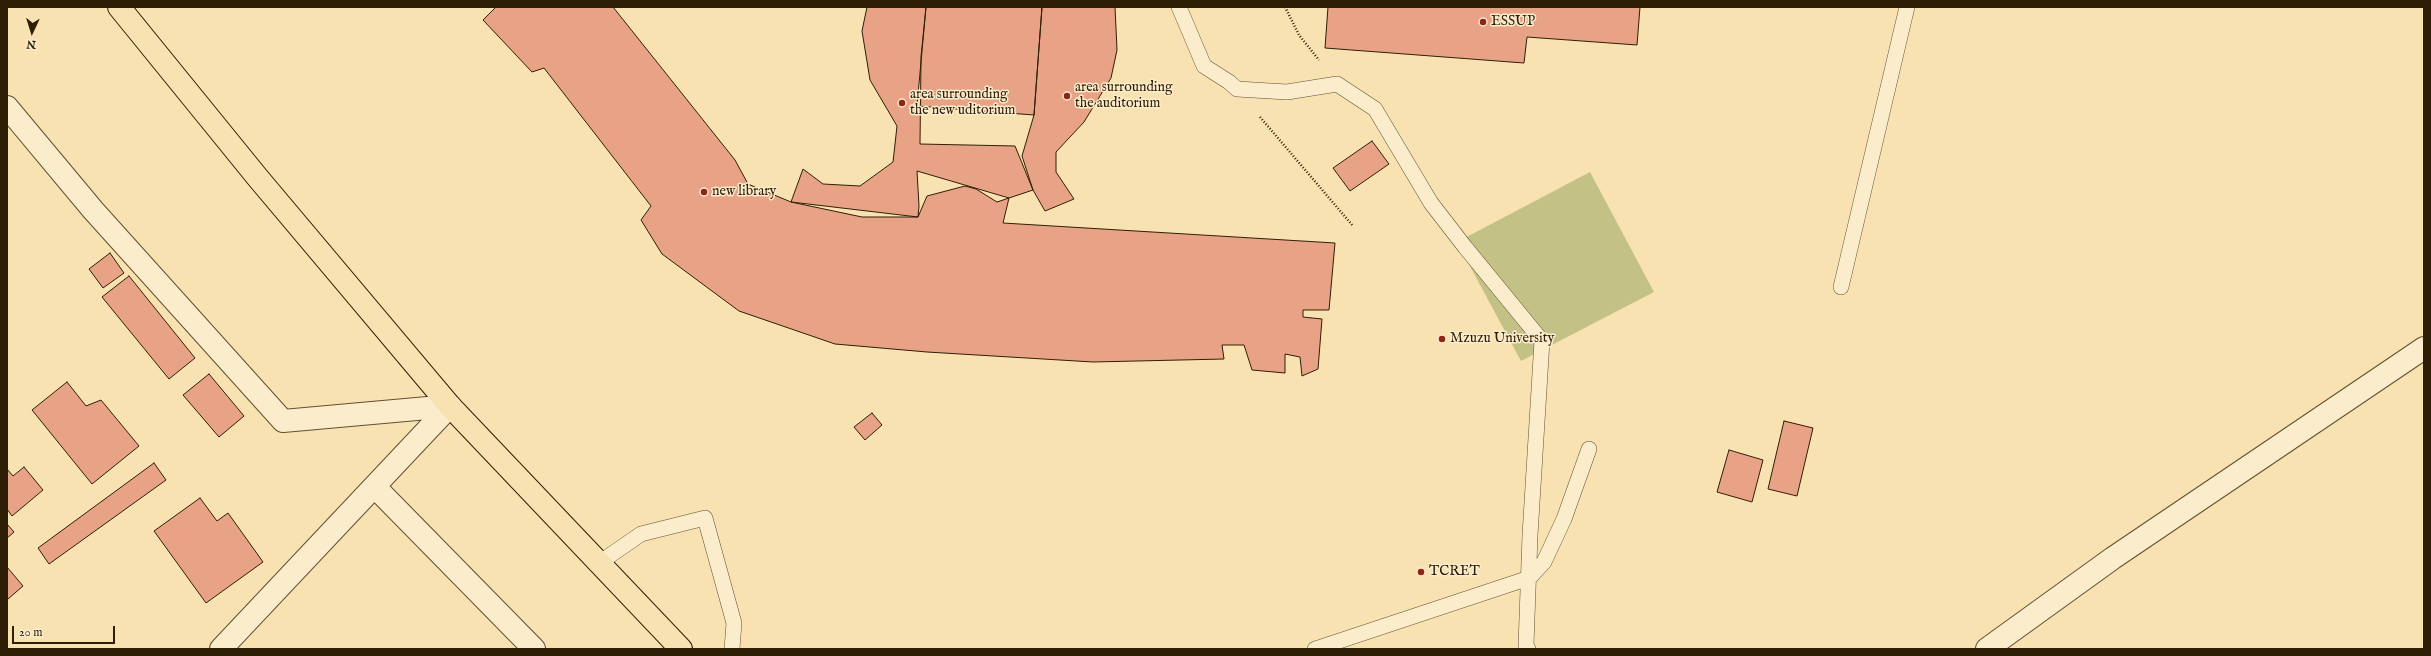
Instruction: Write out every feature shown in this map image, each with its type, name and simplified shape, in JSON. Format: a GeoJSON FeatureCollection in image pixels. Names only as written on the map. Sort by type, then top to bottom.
{"type":"FeatureCollection","features":[{"type":"Feature","properties":{"kind":"highway"},"geometry":{"type":"LineString","coordinates":[[119,7],[258,178],[450,406],[681,649]]}},
{"type":"Feature","properties":{"kind":"street"},"geometry":{"type":"LineString","coordinates":[[7,107],[93,210],[283,421],[450,406]]}},
{"type":"Feature","properties":{"kind":"street"},"geometry":{"type":"LineString","coordinates":[[1987,649],[2113,558],[2424,348]]}},
{"type":"Feature","properties":{"kind":"street"},"geometry":{"type":"LineString","coordinates":[[221,649],[450,406]]}},
{"type":"Feature","properties":{"kind":"street"},"geometry":{"type":"LineString","coordinates":[[375,487],[534,649]]}},
{"type":"Feature","properties":{"kind":"lane"},"geometry":{"type":"LineString","coordinates":[[1179,7],[1204,66],[1229,82],[1237,90],[1287,92],[1337,84],[1375,109],[1431,203],[1542,341],[1526,648]]}},
{"type":"Feature","properties":{"kind":"lane"},"geometry":{"type":"LineString","coordinates":[[1841,287],[1907,7]]}},
{"type":"Feature","properties":{"kind":"lane"},"geometry":{"type":"LineString","coordinates":[[1315,649],[1529,578],[1544,562],[1564,519],[1589,449]]}},
{"type":"Feature","properties":{"kind":"lane"},"geometry":{"type":"LineString","coordinates":[[599,563],[641,534],[705,518],[734,623],[732,649]]}},
{"type":"Feature","properties":{"kind":"path"},"geometry":{"type":"LineString","coordinates":[[1285,7],[1299,35],[1337,84]]}},
{"type":"Feature","properties":{"kind":"path"},"geometry":{"type":"LineString","coordinates":[[1237,90],[1353,226]]}},
{"type":"Feature","properties":{"kind":"shaded area"},"geometry":{"type":"Polygon","coordinates":[[[1590,172],[1654,292],[1521,361],[1457,242],[1590,172]]]}},
{"type":"Feature","properties":{"kind":"building","name":"new library"},"geometry":{"type":"Polygon","coordinates":[[[496,7],[613,7],[735,160],[748,184],[791,202],[862,217],[918,217],[927,196],[965,186],[976,189],[997,202],[1009,198],[1003,223],[1335,243],[1329,310],[1303,310],[1303,317],[1322,319],[1318,369],[1302,376],[1300,357],[1285,354],[1285,373],[1252,370],[1244,345],[1222,345],[1224,359],[1093,362],[927,352],[835,344],[739,311],[662,254],[641,220],[651,206],[544,68],[532,72],[483,20],[496,7]]]}},
{"type":"Feature","properties":{"kind":"building","name":"area surrounding the new uditorium"},"geometry":{"type":"Polygon","coordinates":[[[867,7],[926,7],[921,57],[920,144],[1015,146],[1033,190],[1009,198],[917,171],[919,206],[918,217],[791,202],[803,169],[823,184],[860,186],[893,162],[897,126],[870,80],[862,31],[867,7]]]}},
{"type":"Feature","properties":{"kind":"building"},"geometry":{"type":"Polygon","coordinates":[[[926,7],[1042,7],[1034,115],[917,106],[926,7]]]}},
{"type":"Feature","properties":{"kind":"building","name":"area surrounding the auditorium"},"geometry":{"type":"Polygon","coordinates":[[[1042,7],[1115,7],[1117,50],[1111,78],[1084,122],[1056,152],[1056,172],[1074,199],[1045,211],[1033,190],[1022,156],[1034,115],[1042,7]]]}},
{"type":"Feature","properties":{"kind":"building","name":"ESSUP"},"geometry":{"type":"Polygon","coordinates":[[[1328,7],[1640,7],[1637,45],[1527,37],[1524,63],[1325,48],[1328,7]]]}},
{"type":"Feature","properties":{"kind":"building"},"geometry":{"type":"Polygon","coordinates":[[[1372,141],[1389,164],[1350,191],[1333,168],[1372,141]]]}},
{"type":"Feature","properties":{"kind":"building"},"geometry":{"type":"Polygon","coordinates":[[[110,253],[124,273],[103,288],[89,269],[110,253]]]}},
{"type":"Feature","properties":{"kind":"building"},"geometry":{"type":"Polygon","coordinates":[[[129,276],[195,358],[169,379],[102,297],[129,276]]]}},
{"type":"Feature","properties":{"kind":"building"},"geometry":{"type":"Polygon","coordinates":[[[209,374],[244,416],[219,437],[183,395],[209,374]]]}},
{"type":"Feature","properties":{"kind":"building"},"geometry":{"type":"Polygon","coordinates":[[[67,382],[86,406],[101,400],[139,446],[92,484],[32,410],[67,382]]]}},
{"type":"Feature","properties":{"kind":"building"},"geometry":{"type":"Polygon","coordinates":[[[872,413],[882,425],[865,440],[854,427],[872,413]]]}},
{"type":"Feature","properties":{"kind":"building"},"geometry":{"type":"Polygon","coordinates":[[[1784,421],[1813,428],[1797,496],[1768,489],[1784,421]]]}},
{"type":"Feature","properties":{"kind":"building"},"geometry":{"type":"Polygon","coordinates":[[[1729,450],[1763,460],[1752,502],[1717,492],[1729,450]]]}},
{"type":"Feature","properties":{"kind":"building"},"geometry":{"type":"Polygon","coordinates":[[[154,463],[166,480],[49,564],[38,548],[154,463]]]}},
{"type":"Feature","properties":{"kind":"building"},"geometry":{"type":"Polygon","coordinates":[[[24,467],[43,490],[12,516],[7,509],[7,469],[13,476],[24,467]]]}},
{"type":"Feature","properties":{"kind":"building"},"geometry":{"type":"Polygon","coordinates":[[[200,498],[217,521],[228,513],[263,562],[206,603],[154,531],[200,498]]]}},
{"type":"Feature","properties":{"kind":"building"},"geometry":{"type":"Polygon","coordinates":[[[7,524],[14,532],[7,538],[7,524]]]}},
{"type":"Feature","properties":{"kind":"building"},"geometry":{"type":"Polygon","coordinates":[[[7,567],[23,586],[8,599],[7,598],[7,567]]]}},
{"type":"Feature","properties":{"kind":"place","name":"ESSUP"},"geometry":{"type":"Point","coordinates":[1483,22]}},
{"type":"Feature","properties":{"kind":"place","name":"area surrounding the auditorium"},"geometry":{"type":"Point","coordinates":[1067,96]}},
{"type":"Feature","properties":{"kind":"place","name":"area surrounding the new uditorium"},"geometry":{"type":"Point","coordinates":[902,103]}},
{"type":"Feature","properties":{"kind":"place","name":"new library"},"geometry":{"type":"Point","coordinates":[704,192]}},
{"type":"Feature","properties":{"kind":"place","name":"Mzuzu University"},"geometry":{"type":"Point","coordinates":[1442,339]}},
{"type":"Feature","properties":{"kind":"place","name":"TCRET"},"geometry":{"type":"Point","coordinates":[1421,572]}}]}
